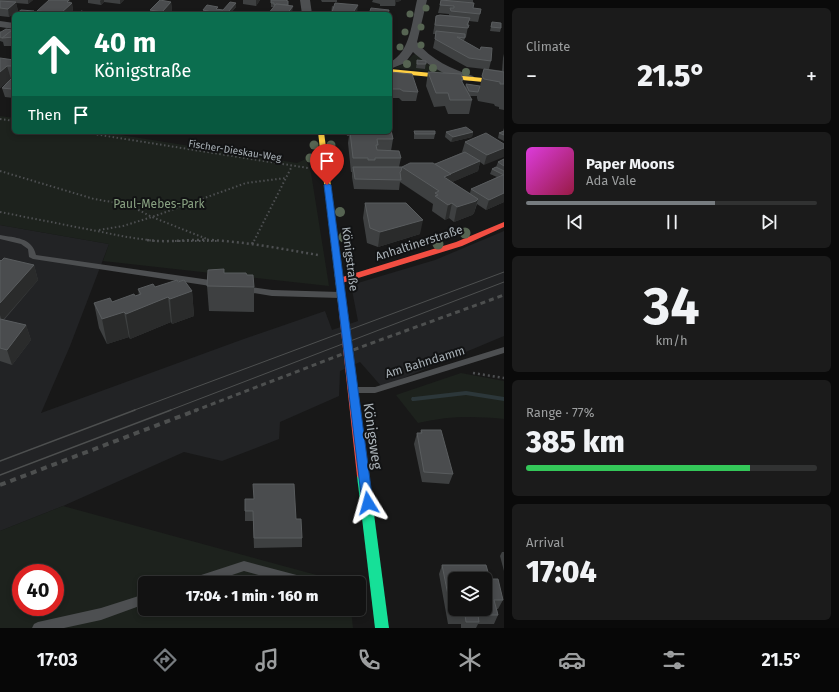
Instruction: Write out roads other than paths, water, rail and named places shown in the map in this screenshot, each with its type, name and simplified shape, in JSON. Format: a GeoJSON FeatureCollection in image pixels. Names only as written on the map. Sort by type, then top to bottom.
{"type":"FeatureCollection","features":[{"type":"Feature","properties":{"kind":"street"},"geometry":{"type":"LineString","coordinates":[[305,0],[307,12]]}},
{"type":"Feature","properties":{"kind":"street"},"geometry":{"type":"LineString","coordinates":[[392,65],[399,62],[406,56],[422,0]]}},
{"type":"Feature","properties":{"kind":"street"},"geometry":{"type":"LineString","coordinates":[[0,24],[12,26]]}},
{"type":"Feature","properties":{"kind":"street"},"geometry":{"type":"LineString","coordinates":[[411,42],[420,53],[435,65],[469,78]]}},
{"type":"Feature","properties":{"kind":"street"},"geometry":{"type":"LineString","coordinates":[[392,71],[504,82]]}},
{"type":"Feature","properties":{"kind":"street","name":"Königstraße"},"geometry":{"type":"LineString","coordinates":[[321,134],[353,390]]}},
{"type":"Feature","properties":{"kind":"street","name":"Anhaltinerstraße"},"geometry":{"type":"LineString","coordinates":[[339,281],[459,244],[504,224]]}},
{"type":"Feature","properties":{"kind":"street","name":"Königsweg"},"geometry":{"type":"LineString","coordinates":[[353,390],[382,628]]}},
{"type":"Feature","properties":{"kind":"lane"},"geometry":{"type":"LineString","coordinates":[[0,237],[22,242],[31,248],[33,257],[272,293],[341,295]]}},
{"type":"Feature","properties":{"kind":"lane","name":"Am Bahndamm"},"geometry":{"type":"LineString","coordinates":[[353,390],[375,390],[504,350]]}},
{"type":"Feature","properties":{"kind":"lane"},"geometry":{"type":"LineString","coordinates":[[213,576],[244,566],[282,576]]}},
{"type":"Feature","properties":{"kind":"lane"},"geometry":{"type":"LineString","coordinates":[[366,598],[378,601]]}},
{"type":"Feature","properties":{"kind":"lane"},"geometry":{"type":"LineString","coordinates":[[38,628],[101,614],[138,601]]}},
{"type":"Feature","properties":{"kind":"waterway"},"geometry":{"type":"LineString","coordinates":[[414,399],[466,393],[504,399]]}},
{"type":"Feature","properties":{"kind":"tram line"},"geometry":{"type":"LineString","coordinates":[[132,411],[504,272]]}},
{"type":"Feature","properties":{"kind":"tram line"},"geometry":{"type":"LineString","coordinates":[[168,411],[504,282]]}},
{"type":"Feature","properties":{"kind":"tram line"},"geometry":{"type":"LineString","coordinates":[[0,461],[135,410]]}},
{"type":"Feature","properties":{"kind":"tram line"},"geometry":{"type":"LineString","coordinates":[[0,475],[171,410]]}},
{"type":"Feature","properties":{"kind":"railway"},"geometry":{"type":"LineString","coordinates":[[194,411],[361,347],[504,295]]}},
{"type":"Feature","properties":{"kind":"railway"},"geometry":{"type":"LineString","coordinates":[[0,485],[197,410]]}},
{"type":"Feature","properties":{"kind":"park label","name":"Paul-Mebes-Park"},"geometry":{"type":"Point","coordinates":[159,204]}}]}
